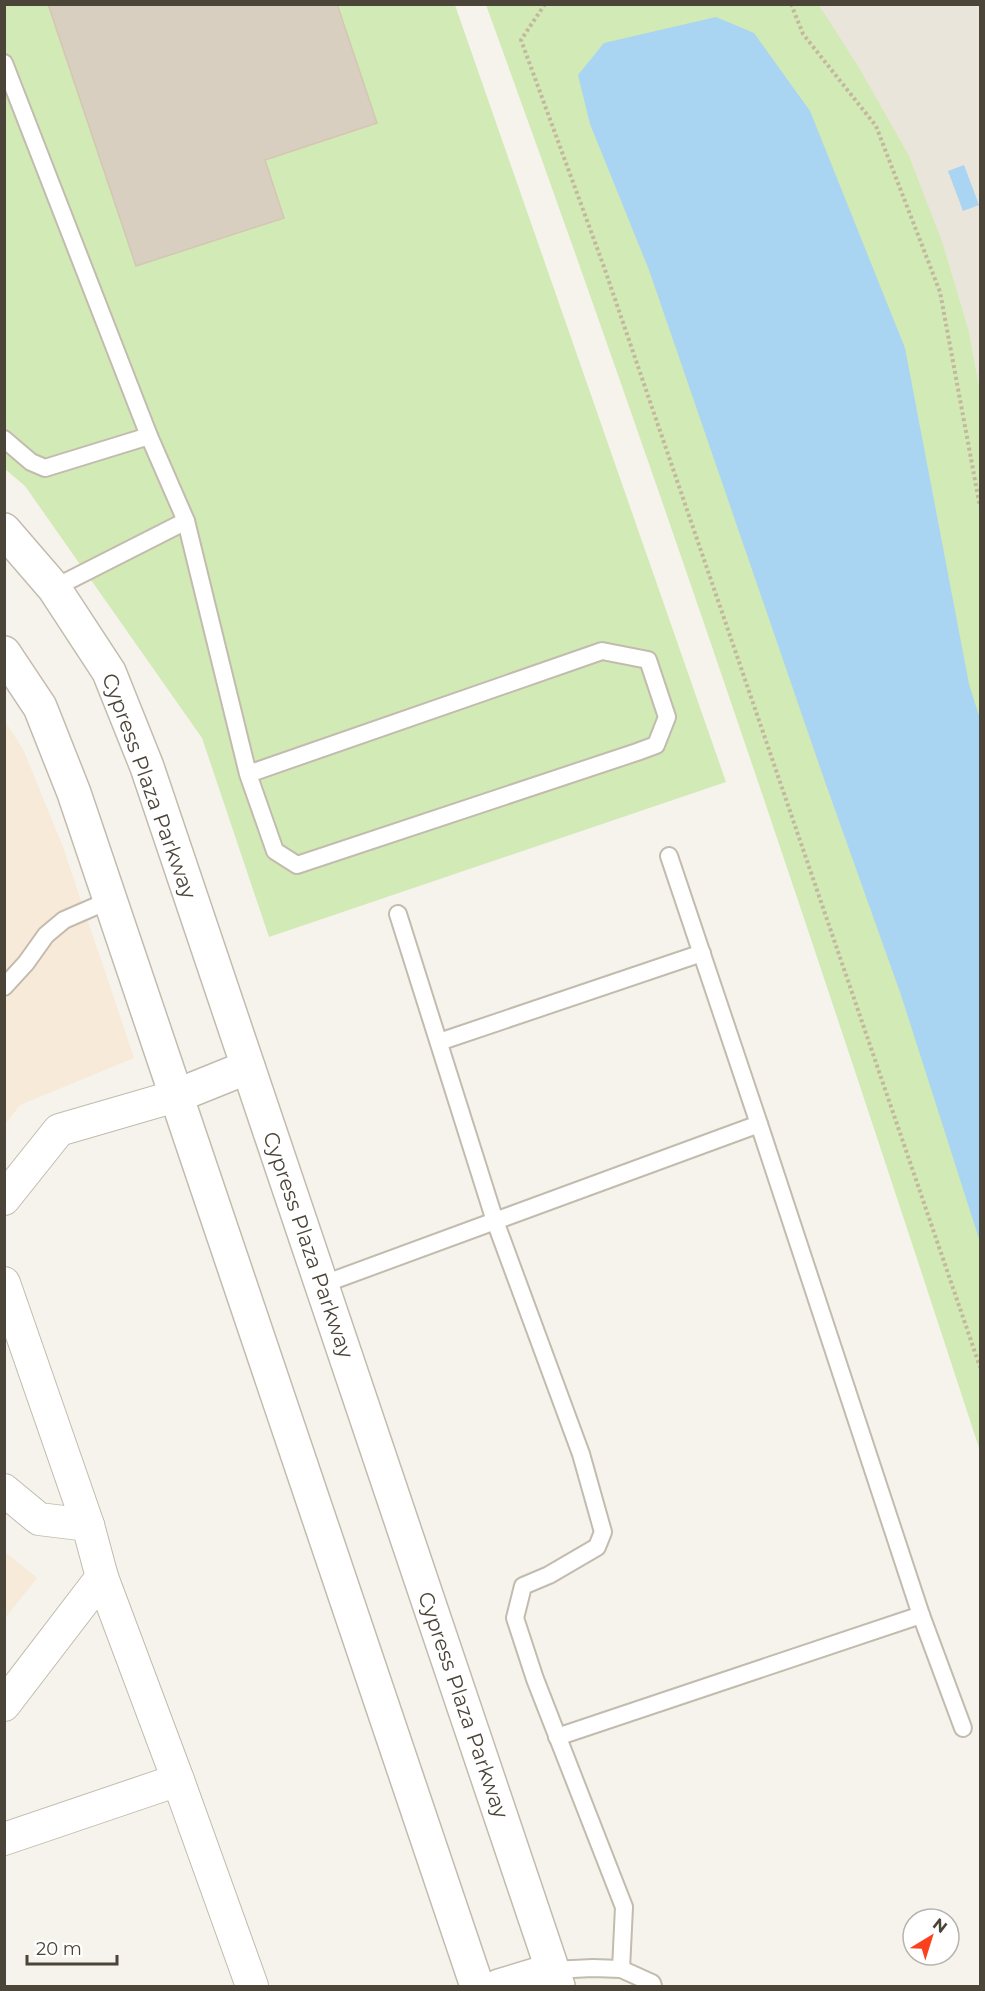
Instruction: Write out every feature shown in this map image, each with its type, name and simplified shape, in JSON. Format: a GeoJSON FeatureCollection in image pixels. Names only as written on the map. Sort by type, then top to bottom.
{"type":"FeatureCollection","features":[{"type":"Feature","properties":{"kind":"street","name":"Cypress Plaza Parkway"},"geometry":{"type":"LineString","coordinates":[[4,530],[54,588],[109,672],[147,767],[555,1978]]}},
{"type":"Feature","properties":{"kind":"street"},"geometry":{"type":"LineString","coordinates":[[4,653],[40,707],[74,793],[477,1986]]}},
{"type":"Feature","properties":{"kind":"street"},"geometry":{"type":"LineString","coordinates":[[4,1199],[59,1130],[176,1096],[248,1067]]}},
{"type":"Feature","properties":{"kind":"street"},"geometry":{"type":"LineString","coordinates":[[4,1283],[87,1525],[102,1578],[252,1986]]}},
{"type":"Feature","properties":{"kind":"street"},"geometry":{"type":"LineString","coordinates":[[4,1490],[39,1519],[87,1525]]}},
{"type":"Feature","properties":{"kind":"street"},"geometry":{"type":"LineString","coordinates":[[4,1705],[102,1578]]}},
{"type":"Feature","properties":{"kind":"street"},"geometry":{"type":"LineString","coordinates":[[4,1839],[177,1780]]}},
{"type":"Feature","properties":{"kind":"street"},"geometry":{"type":"LineString","coordinates":[[499,1986],[555,1978]]}},
{"type":"Feature","properties":{"kind":"lane"},"geometry":{"type":"LineString","coordinates":[[4,63],[149,436],[186,521],[248,774],[275,851],[297,865],[656,745],[667,717],[648,660],[602,651],[248,774]]}},
{"type":"Feature","properties":{"kind":"lane"},"geometry":{"type":"LineString","coordinates":[[4,439],[31,462],[45,468],[149,436]]}},
{"type":"Feature","properties":{"kind":"lane"},"geometry":{"type":"LineString","coordinates":[[54,588],[186,521]]}},
{"type":"Feature","properties":{"kind":"lane"},"geometry":{"type":"LineString","coordinates":[[669,856],[921,1615],[963,1728]]}},
{"type":"Feature","properties":{"kind":"lane"},"geometry":{"type":"LineString","coordinates":[[4,987],[26,963],[46,935],[64,920],[110,900]]}},
{"type":"Feature","properties":{"kind":"lane"},"geometry":{"type":"LineString","coordinates":[[398,914],[495,1221],[581,1454],[603,1532],[597,1546],[549,1575],[523,1586],[515,1618],[535,1679],[624,1907],[621,1969]]}},
{"type":"Feature","properties":{"kind":"lane"},"geometry":{"type":"LineString","coordinates":[[439,1042],[702,953]]}},
{"type":"Feature","properties":{"kind":"lane"},"geometry":{"type":"LineString","coordinates":[[321,1285],[759,1124]]}},
{"type":"Feature","properties":{"kind":"lane"},"geometry":{"type":"LineString","coordinates":[[557,1737],[921,1615]]}},
{"type":"Feature","properties":{"kind":"lane"},"geometry":{"type":"LineString","coordinates":[[555,1978],[593,1968],[621,1969],[652,1983],[653,1986]]}},
{"type":"Feature","properties":{"kind":"path"},"geometry":{"type":"LineString","coordinates":[[545,4],[521,40],[608,279],[981,1367]]}},
{"type":"Feature","properties":{"kind":"path"},"geometry":{"type":"LineString","coordinates":[[658,4],[675,4]]}},
{"type":"Feature","properties":{"kind":"path"},"geometry":{"type":"LineString","coordinates":[[790,4],[804,34],[876,126],[940,292],[981,507]]}},
{"type":"Feature","properties":{"kind":"shaded area"},"geometry":{"type":"Polygon","coordinates":[[[819,4],[980,5],[980,392],[969,331],[943,244],[819,4]]]}},
{"type":"Feature","properties":{"kind":"shaded area"},"geometry":{"type":"Polygon","coordinates":[[[4,720],[23,749],[63,847],[134,1058],[20,1105],[5,1124],[4,720]]]}},
{"type":"Feature","properties":{"kind":"shaded area"},"geometry":{"type":"Polygon","coordinates":[[[5,1552],[37,1578],[5,1618],[5,1552]]]}},
{"type":"Feature","properties":{"kind":"green space"},"geometry":{"type":"Polygon","coordinates":[[[4,5],[455,5],[726,782],[269,937],[202,738],[25,486],[5,469],[4,5]]]}},
{"type":"Feature","properties":{"kind":"green space"},"geometry":{"type":"Polygon","coordinates":[[[486,5],[819,5],[861,71],[909,156],[943,244],[969,331],[980,392],[980,1451],[739,726],[486,5]]]}},
{"type":"Feature","properties":{"kind":"water"},"geometry":{"type":"Polygon","coordinates":[[[716,17],[754,33],[810,111],[905,348],[969,684],[980,719],[980,1242],[901,995],[649,270],[590,124],[578,75],[604,43],[716,17]]]}},
{"type":"Feature","properties":{"kind":"water"},"geometry":{"type":"Polygon","coordinates":[[[964,165],[979,205],[963,211],[948,171],[964,165]]]}},
{"type":"Feature","properties":{"kind":"building"},"geometry":{"type":"Polygon","coordinates":[[[48,4],[337,4],[377,123],[265,160],[284,218],[136,266],[48,4]]]}}]}
